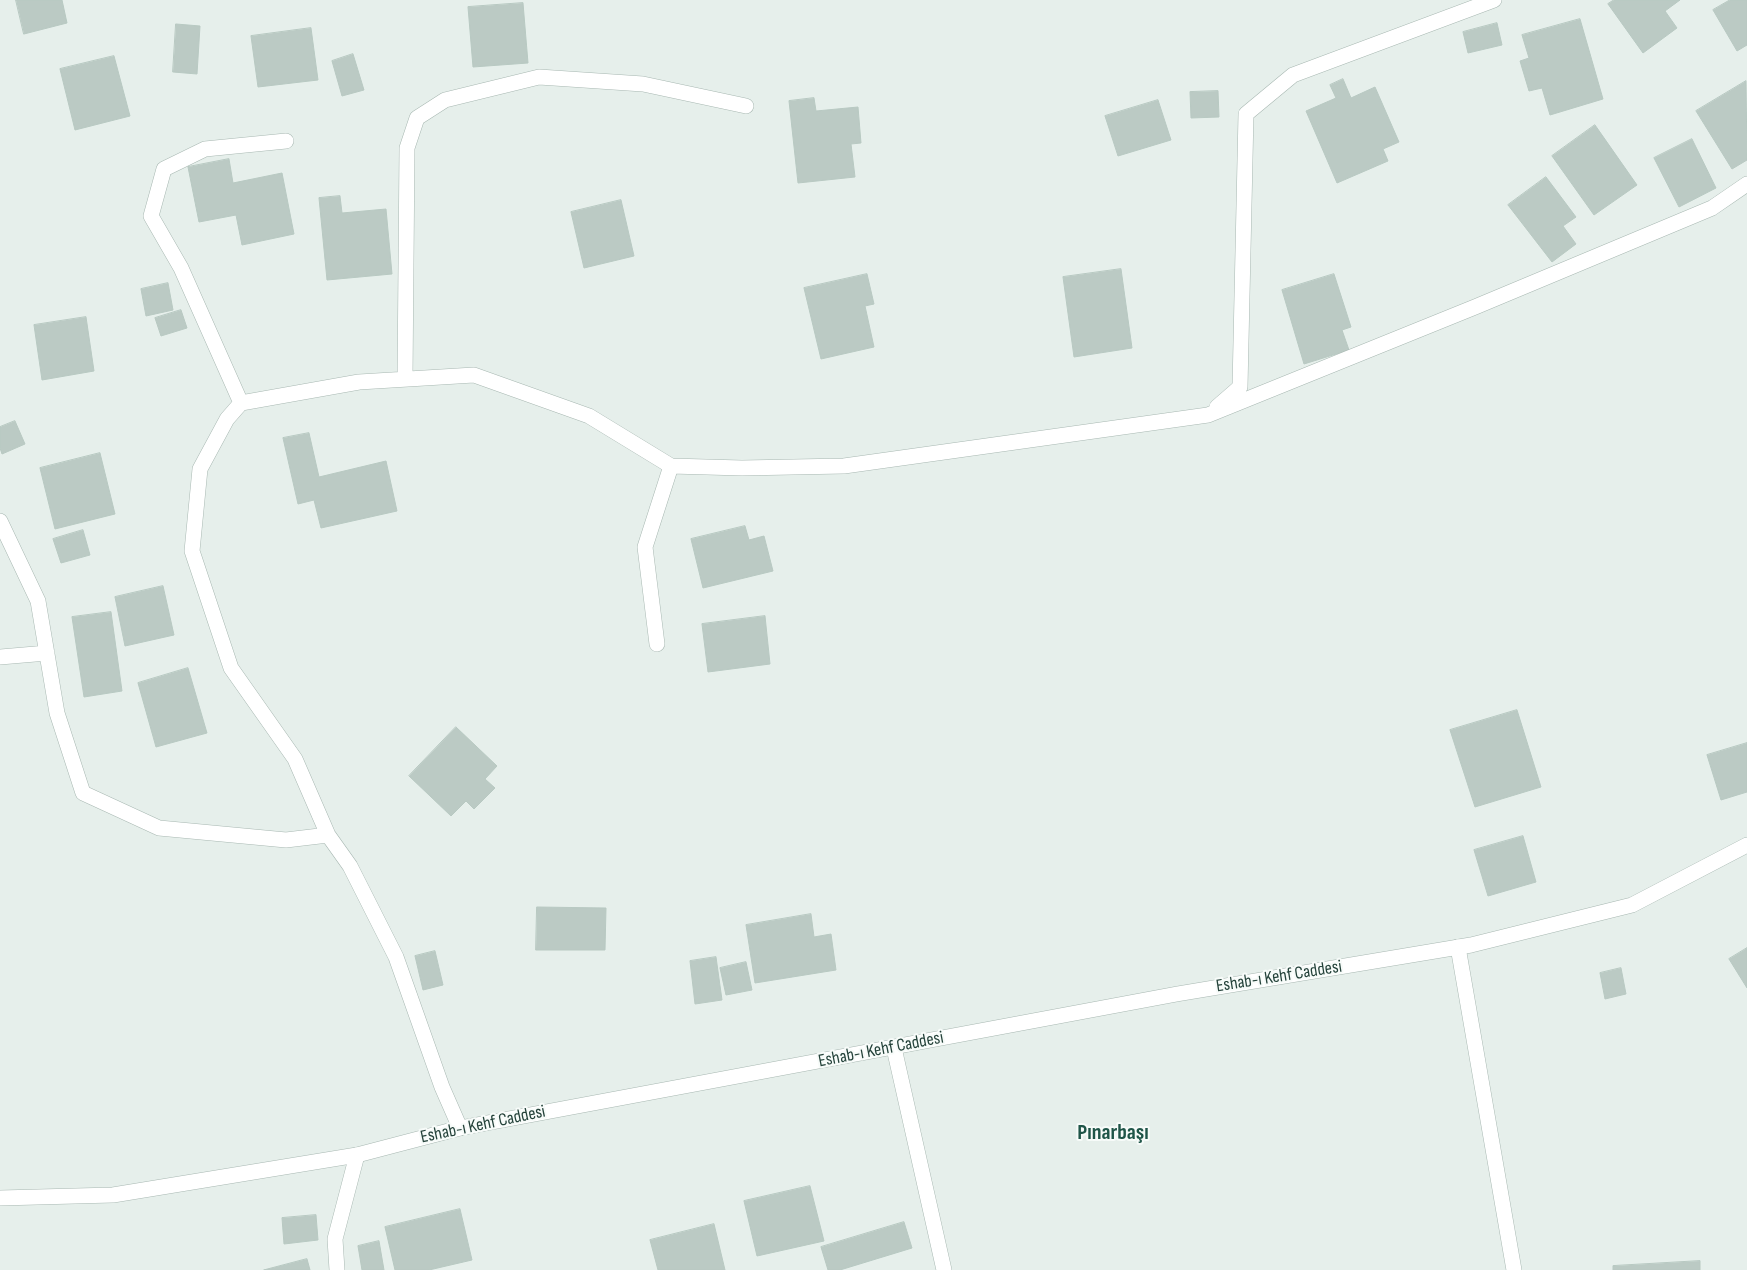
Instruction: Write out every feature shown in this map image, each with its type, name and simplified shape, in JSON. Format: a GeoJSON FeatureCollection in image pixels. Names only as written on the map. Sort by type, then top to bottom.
{"type":"FeatureCollection","features":[{"type":"Feature","properties":{"kind":"street"},"geometry":{"type":"LineString","coordinates":[[1208,415],[1240,387],[1246,114],[1293,75],[1494,0]]}},
{"type":"Feature","properties":{"kind":"street"},"geometry":{"type":"LineString","coordinates":[[405,379],[407,148],[417,118],[445,100],[539,77],[643,84],[746,106]]}},
{"type":"Feature","properties":{"kind":"street"},"geometry":{"type":"LineString","coordinates":[[241,402],[181,268],[151,216],[164,169],[205,149],[286,141]]}},
{"type":"Feature","properties":{"kind":"street"},"geometry":{"type":"LineString","coordinates":[[460,1128],[442,1087],[396,957],[350,866],[328,835],[296,759],[231,668],[192,551],[200,469],[227,419],[241,402],[359,382],[474,375],[588,416],[671,466],[742,468],[844,466],[1208,415],[1476,307],[1712,208],[1747,184]]}},
{"type":"Feature","properties":{"kind":"street"},"geometry":{"type":"LineString","coordinates":[[657,644],[645,548],[671,466]]}},
{"type":"Feature","properties":{"kind":"street"},"geometry":{"type":"LineString","coordinates":[[0,521],[38,601],[56,713],[82,794],[159,828],[286,840],[328,835]]}},
{"type":"Feature","properties":{"kind":"street"},"geometry":{"type":"LineString","coordinates":[[0,657],[47,653]]}},
{"type":"Feature","properties":{"kind":"street","name":"Eshab-ı Kehf Caddesi"},"geometry":{"type":"LineString","coordinates":[[0,1198],[112,1195],[357,1154],[460,1128],[1177,994],[1458,947],[1632,905],[1747,845]]}},
{"type":"Feature","properties":{"kind":"street"},"geometry":{"type":"LineString","coordinates":[[1458,947],[1514,1270]]}},
{"type":"Feature","properties":{"kind":"street"},"geometry":{"type":"LineString","coordinates":[[894,1048],[944,1270]]}},
{"type":"Feature","properties":{"kind":"street"},"geometry":{"type":"LineString","coordinates":[[337,1270],[334,1239],[357,1154]]}},
{"type":"Feature","properties":{"kind":"building"},"geometry":{"type":"Polygon","coordinates":[[[16,0],[62,0],[67,23],[24,34],[16,0]]]}},
{"type":"Feature","properties":{"kind":"building"},"geometry":{"type":"Polygon","coordinates":[[[1614,0],[1680,0],[1665,11],[1677,28],[1643,53],[1608,4],[1614,0]]]}},
{"type":"Feature","properties":{"kind":"building"},"geometry":{"type":"Polygon","coordinates":[[[1730,0],[1747,0],[1747,45],[1737,51],[1713,10],[1730,0]]]}},
{"type":"Feature","properties":{"kind":"building"},"geometry":{"type":"Polygon","coordinates":[[[523,3],[528,63],[473,67],[468,7],[523,3]]]}},
{"type":"Feature","properties":{"kind":"building"},"geometry":{"type":"Polygon","coordinates":[[[1580,19],[1603,99],[1550,115],[1542,88],[1529,91],[1520,61],[1529,58],[1522,35],[1580,19]]]}},
{"type":"Feature","properties":{"kind":"building"},"geometry":{"type":"Polygon","coordinates":[[[1497,23],[1502,45],[1468,53],[1463,32],[1497,23]]]}},
{"type":"Feature","properties":{"kind":"building"},"geometry":{"type":"Polygon","coordinates":[[[176,24],[200,26],[197,74],[173,72],[176,24]]]}},
{"type":"Feature","properties":{"kind":"building"},"geometry":{"type":"Polygon","coordinates":[[[311,28],[318,80],[258,87],[251,36],[311,28]]]}},
{"type":"Feature","properties":{"kind":"building"},"geometry":{"type":"Polygon","coordinates":[[[353,54],[364,90],[342,96],[332,61],[353,54]]]}},
{"type":"Feature","properties":{"kind":"building"},"geometry":{"type":"Polygon","coordinates":[[[114,56],[130,116],[75,130],[60,69],[114,56]]]}},
{"type":"Feature","properties":{"kind":"building"},"geometry":{"type":"Polygon","coordinates":[[[1343,79],[1351,98],[1375,87],[1399,142],[1383,149],[1388,161],[1337,183],[1306,111],[1336,98],[1330,85],[1343,79]]]}},
{"type":"Feature","properties":{"kind":"building"},"geometry":{"type":"Polygon","coordinates":[[[1746,81],[1747,160],[1732,169],[1696,111],[1746,81]]]}},
{"type":"Feature","properties":{"kind":"building"},"geometry":{"type":"Polygon","coordinates":[[[1218,91],[1219,117],[1191,118],[1190,92],[1218,91]]]}},
{"type":"Feature","properties":{"kind":"building"},"geometry":{"type":"Polygon","coordinates":[[[814,98],[816,111],[858,107],[861,143],[851,144],[855,177],[798,183],[789,101],[814,98]]]}},
{"type":"Feature","properties":{"kind":"building"},"geometry":{"type":"Polygon","coordinates":[[[1158,100],[1171,140],[1118,156],[1105,116],[1158,100]]]}},
{"type":"Feature","properties":{"kind":"building"},"geometry":{"type":"Polygon","coordinates":[[[1595,125],[1637,185],[1594,215],[1552,156],[1595,125]]]}},
{"type":"Feature","properties":{"kind":"building"},"geometry":{"type":"Polygon","coordinates":[[[1692,139],[1716,188],[1679,207],[1654,158],[1692,139]]]}},
{"type":"Feature","properties":{"kind":"building"},"geometry":{"type":"Polygon","coordinates":[[[229,159],[233,183],[282,173],[294,234],[242,245],[236,215],[199,222],[188,167],[229,159]]]}},
{"type":"Feature","properties":{"kind":"building"},"geometry":{"type":"Polygon","coordinates":[[[1546,177],[1576,217],[1563,226],[1576,244],[1552,262],[1508,205],[1546,177]]]}},
{"type":"Feature","properties":{"kind":"building"},"geometry":{"type":"Polygon","coordinates":[[[340,196],[342,213],[386,209],[392,274],[327,280],[319,198],[340,196]]]}},
{"type":"Feature","properties":{"kind":"building"},"geometry":{"type":"Polygon","coordinates":[[[621,200],[634,256],[584,268],[571,212],[621,200]]]}},
{"type":"Feature","properties":{"kind":"building"},"geometry":{"type":"Polygon","coordinates":[[[1121,269],[1132,348],[1074,357],[1063,277],[1121,269]]]}},
{"type":"Feature","properties":{"kind":"building"},"geometry":{"type":"Polygon","coordinates":[[[867,274],[874,304],[865,306],[874,347],[821,359],[804,288],[867,274]]]}},
{"type":"Feature","properties":{"kind":"building"},"geometry":{"type":"Polygon","coordinates":[[[1334,274],[1351,327],[1342,330],[1349,350],[1304,364],[1282,290],[1334,274]]]}},
{"type":"Feature","properties":{"kind":"building"},"geometry":{"type":"Polygon","coordinates":[[[168,283],[173,310],[146,316],[141,289],[168,283]]]}},
{"type":"Feature","properties":{"kind":"building"},"geometry":{"type":"Polygon","coordinates":[[[181,310],[187,328],[161,336],[155,318],[181,310]]]}},
{"type":"Feature","properties":{"kind":"building"},"geometry":{"type":"Polygon","coordinates":[[[86,317],[94,371],[42,380],[34,325],[86,317]]]}},
{"type":"Feature","properties":{"kind":"building"},"geometry":{"type":"Polygon","coordinates":[[[15,421],[25,444],[2,454],[0,448],[0,427],[15,421]]]}},
{"type":"Feature","properties":{"kind":"building"},"geometry":{"type":"Polygon","coordinates":[[[309,433],[319,477],[386,461],[397,511],[321,528],[314,500],[298,504],[283,438],[309,433]]]}},
{"type":"Feature","properties":{"kind":"building"},"geometry":{"type":"Polygon","coordinates":[[[100,453],[115,514],[55,529],[40,468],[100,453]]]}},
{"type":"Feature","properties":{"kind":"building"},"geometry":{"type":"Polygon","coordinates":[[[745,526],[749,540],[764,536],[773,571],[703,588],[691,539],[745,526]]]}},
{"type":"Feature","properties":{"kind":"building"},"geometry":{"type":"Polygon","coordinates":[[[83,530],[90,555],[61,563],[53,539],[83,530]]]}},
{"type":"Feature","properties":{"kind":"building"},"geometry":{"type":"Polygon","coordinates":[[[163,586],[174,635],[125,646],[115,597],[163,586]]]}},
{"type":"Feature","properties":{"kind":"building"},"geometry":{"type":"Polygon","coordinates":[[[111,612],[122,691],[84,697],[72,617],[111,612]]]}},
{"type":"Feature","properties":{"kind":"building"},"geometry":{"type":"Polygon","coordinates":[[[765,616],[770,664],[708,672],[702,624],[765,616]]]}},
{"type":"Feature","properties":{"kind":"building"},"geometry":{"type":"Polygon","coordinates":[[[188,668],[207,733],[156,747],[138,683],[188,668]]]}},
{"type":"Feature","properties":{"kind":"building"},"geometry":{"type":"Polygon","coordinates":[[[1517,710],[1541,787],[1475,807],[1450,730],[1517,710]]]}},
{"type":"Feature","properties":{"kind":"building"},"geometry":{"type":"Polygon","coordinates":[[[456,727],[497,766],[485,779],[495,788],[474,809],[466,801],[451,816],[409,776],[456,727]]]}},
{"type":"Feature","properties":{"kind":"building"},"geometry":{"type":"Polygon","coordinates":[[[1747,743],[1747,792],[1721,800],[1707,755],[1747,743]]]}},
{"type":"Feature","properties":{"kind":"building"},"geometry":{"type":"Polygon","coordinates":[[[1523,836],[1536,882],[1488,896],[1474,850],[1523,836]]]}},
{"type":"Feature","properties":{"kind":"building"},"geometry":{"type":"Polygon","coordinates":[[[537,907],[606,908],[605,950],[536,950],[537,907]]]}},
{"type":"Feature","properties":{"kind":"building"},"geometry":{"type":"Polygon","coordinates":[[[811,914],[814,937],[831,934],[836,970],[755,983],[746,925],[811,914]]]}},
{"type":"Feature","properties":{"kind":"building"},"geometry":{"type":"Polygon","coordinates":[[[1747,948],[1747,988],[1729,959],[1747,948]]]}},
{"type":"Feature","properties":{"kind":"building"},"geometry":{"type":"Polygon","coordinates":[[[435,951],[443,985],[423,990],[415,956],[435,951]]]}},
{"type":"Feature","properties":{"kind":"building"},"geometry":{"type":"Polygon","coordinates":[[[716,957],[722,1000],[695,1004],[690,961],[716,957]]]}},
{"type":"Feature","properties":{"kind":"building"},"geometry":{"type":"Polygon","coordinates":[[[746,962],[752,990],[726,995],[720,968],[746,962]]]}},
{"type":"Feature","properties":{"kind":"building"},"geometry":{"type":"Polygon","coordinates":[[[1621,968],[1626,994],[1605,999],[1600,973],[1621,968]]]}},
{"type":"Feature","properties":{"kind":"building"},"geometry":{"type":"Polygon","coordinates":[[[810,1186],[824,1241],[757,1256],[744,1201],[810,1186]]]}},
{"type":"Feature","properties":{"kind":"building"},"geometry":{"type":"Polygon","coordinates":[[[460,1209],[472,1260],[429,1270],[395,1270],[385,1227],[460,1209]]]}},
{"type":"Feature","properties":{"kind":"building"},"geometry":{"type":"Polygon","coordinates":[[[316,1215],[318,1240],[284,1244],[282,1218],[316,1215]]]}},
{"type":"Feature","properties":{"kind":"building"},"geometry":{"type":"Polygon","coordinates":[[[904,1222],[912,1248],[840,1270],[828,1270],[821,1247],[904,1222]]]}},
{"type":"Feature","properties":{"kind":"building"},"geometry":{"type":"Polygon","coordinates":[[[714,1224],[725,1270],[658,1270],[650,1240],[714,1224]]]}},
{"type":"Feature","properties":{"kind":"building"},"geometry":{"type":"Polygon","coordinates":[[[379,1241],[384,1270],[362,1270],[358,1246],[379,1241]]]}},
{"type":"Feature","properties":{"kind":"building"},"geometry":{"type":"Polygon","coordinates":[[[307,1259],[310,1270],[264,1270],[307,1259]]]}},
{"type":"Feature","properties":{"kind":"building"},"geometry":{"type":"Polygon","coordinates":[[[1700,1261],[1700,1270],[1613,1270],[1613,1266],[1700,1261]]]}},
{"type":"Feature","properties":{"kind":"district","name":"Pınarbaşı"},"geometry":{"type":"Point","coordinates":[1113,1133]}}]}
